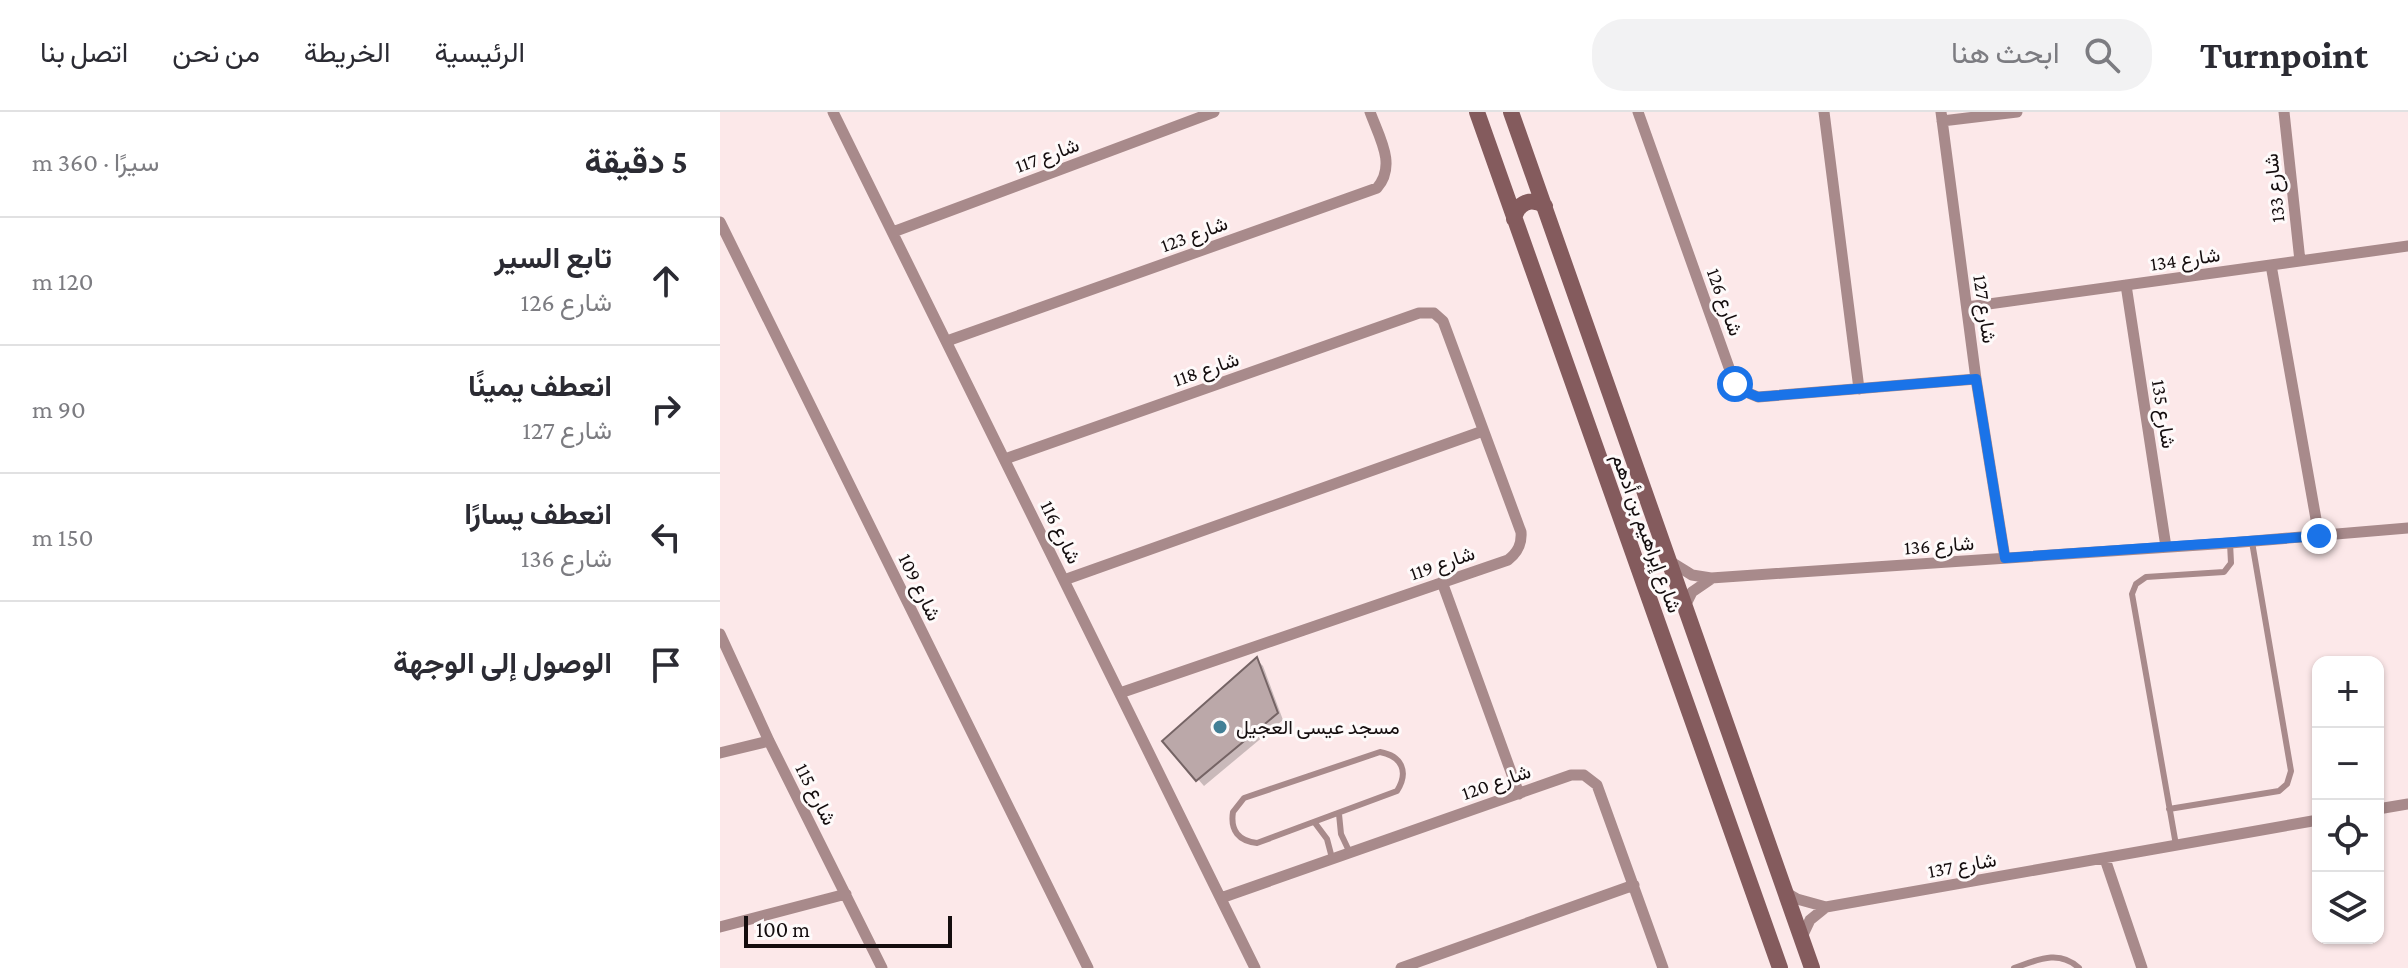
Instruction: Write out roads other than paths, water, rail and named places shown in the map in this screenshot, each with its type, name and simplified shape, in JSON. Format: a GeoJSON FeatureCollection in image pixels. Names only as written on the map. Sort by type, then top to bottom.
{"type":"FeatureCollection","features":[{"type":"Feature","properties":{"kind":"street","name":"شارع 116"},"geometry":{"type":"LineString","coordinates":[[834,112],[1255,968]]}},
{"type":"Feature","properties":{"kind":"street","name":"شارع 117"},"geometry":{"type":"LineString","coordinates":[[893,232],[1214,112]]}},
{"type":"Feature","properties":{"kind":"street","name":"شارع 123"},"geometry":{"type":"LineString","coordinates":[[947,341],[1377,188],[1386,174],[1387,162],[1370,112]]}},
{"type":"Feature","properties":{"kind":"street","name":"شارع إبراهيم بن أدهم"},"geometry":{"type":"LineString","coordinates":[[1477,112],[1780,968]]}},
{"type":"Feature","properties":{"kind":"street","name":"شارع إبراهيم بن أدهم"},"geometry":{"type":"LineString","coordinates":[[1511,112],[1812,968]]}},
{"type":"Feature","properties":{"kind":"street","name":"شارع 126"},"geometry":{"type":"LineString","coordinates":[[1638,112],[1735,384],[1741,390],[1758,397],[1976,379]]}},
{"type":"Feature","properties":{"kind":"street"},"geometry":{"type":"LineString","coordinates":[[1824,112],[1859,389]]}},
{"type":"Feature","properties":{"kind":"street"},"geometry":{"type":"LineString","coordinates":[[1941,116],[2017,112]]}},
{"type":"Feature","properties":{"kind":"street","name":"شارع 133"},"geometry":{"type":"LineString","coordinates":[[2284,112],[2300,261]]}},
{"type":"Feature","properties":{"kind":"street","name":"شارع 127"},"geometry":{"type":"LineString","coordinates":[[1941,116],[1976,379],[2005,558]]}},
{"type":"Feature","properties":{"kind":"street"},"geometry":{"type":"LineString","coordinates":[[1499,174],[1508,177],[1519,175],[1529,162]]}},
{"type":"Feature","properties":{"kind":"street"},"geometry":{"type":"LineString","coordinates":[[1514,219],[1523,203],[1532,201],[1545,206]]}},
{"type":"Feature","properties":{"kind":"street","name":"شارع 109"},"geometry":{"type":"LineString","coordinates":[[720,224],[1088,968]]}},
{"type":"Feature","properties":{"kind":"street","name":"شارع 134"},"geometry":{"type":"LineString","coordinates":[[1967,307],[2408,246]]}},
{"type":"Feature","properties":{"kind":"street"},"geometry":{"type":"LineString","coordinates":[[2271,265],[2319,536]]}},
{"type":"Feature","properties":{"kind":"street","name":"شارع 135"},"geometry":{"type":"LineString","coordinates":[[2126,285],[2166,547]]}},
{"type":"Feature","properties":{"kind":"street","name":"شارع 119"},"geometry":{"type":"LineString","coordinates":[[1120,693],[1508,560],[1516,553],[1520,543],[1519,527],[1443,321],[1434,313],[1419,313]]}},
{"type":"Feature","properties":{"kind":"street","name":"شارع 118"},"geometry":{"type":"LineString","coordinates":[[1005,459],[1419,313]]}},
{"type":"Feature","properties":{"kind":"street"},"geometry":{"type":"LineString","coordinates":[[1064,580],[1483,431]]}},
{"type":"Feature","properties":{"kind":"street","name":"شارع 136"},"geometry":{"type":"LineString","coordinates":[[1668,560],[1692,575],[1711,578],[2252,542],[2408,528]]}},
{"type":"Feature","properties":{"kind":"street"},"geometry":{"type":"LineString","coordinates":[[1685,606],[1697,586],[1711,578]]}},
{"type":"Feature","properties":{"kind":"street"},"geometry":{"type":"LineString","coordinates":[[1442,582],[1519,794]]}},
{"type":"Feature","properties":{"kind":"street","name":"شارع 115"},"geometry":{"type":"LineString","coordinates":[[720,634],[769,741],[882,968]]}},
{"type":"Feature","properties":{"kind":"street"},"geometry":{"type":"LineString","coordinates":[[720,753],[769,741]]}},
{"type":"Feature","properties":{"kind":"street","name":"شارع 120"},"geometry":{"type":"LineString","coordinates":[[1221,898],[1571,775],[1590,777],[1599,790],[1663,968]]}},
{"type":"Feature","properties":{"kind":"street"},"geometry":{"type":"LineString","coordinates":[[2384,808],[2408,804]]}},
{"type":"Feature","properties":{"kind":"street","name":"شارع 137"},"geometry":{"type":"LineString","coordinates":[[1785,891],[1797,899],[1826,907],[2312,821]]}},
{"type":"Feature","properties":{"kind":"street"},"geometry":{"type":"LineString","coordinates":[[2105,859],[2142,968]]}},
{"type":"Feature","properties":{"kind":"street"},"geometry":{"type":"LineString","coordinates":[[1401,968],[1634,885]]}},
{"type":"Feature","properties":{"kind":"street"},"geometry":{"type":"LineString","coordinates":[[720,927],[846,894]]}},
{"type":"Feature","properties":{"kind":"street"},"geometry":{"type":"LineString","coordinates":[[1801,939],[1810,920],[1826,907]]}},
{"type":"Feature","properties":{"kind":"lane"},"geometry":{"type":"LineString","coordinates":[[2169,809],[2279,791],[2290,778],[2252,542]]}},
{"type":"Feature","properties":{"kind":"lane"},"geometry":{"type":"LineString","coordinates":[[2176,846],[2132,599],[2133,590],[2146,577],[2224,572],[2231,563],[2230,543]]}},
{"type":"Feature","properties":{"kind":"lane"},"geometry":{"type":"LineString","coordinates":[[1380,752],[1400,760],[1404,771],[1403,782],[1397,791],[1339,814],[1257,843],[1240,838],[1231,821],[1237,804],[1253,795],[1380,752]]}},
{"type":"Feature","properties":{"kind":"lane"},"geometry":{"type":"LineString","coordinates":[[1339,814],[1341,834],[1350,853]]}},
{"type":"Feature","properties":{"kind":"lane"},"geometry":{"type":"LineString","coordinates":[[1315,823],[1327,839],[1332,859]]}},
{"type":"Feature","properties":{"kind":"lane"},"geometry":{"type":"LineString","coordinates":[[2014,968],[2056,957],[2070,960],[2079,968]]}},
{"type":"Feature","properties":{"kind":"place","name":"مسجد عيسى العجيل"},"geometry":{"type":"Point","coordinates":[1220,727]}}]}
